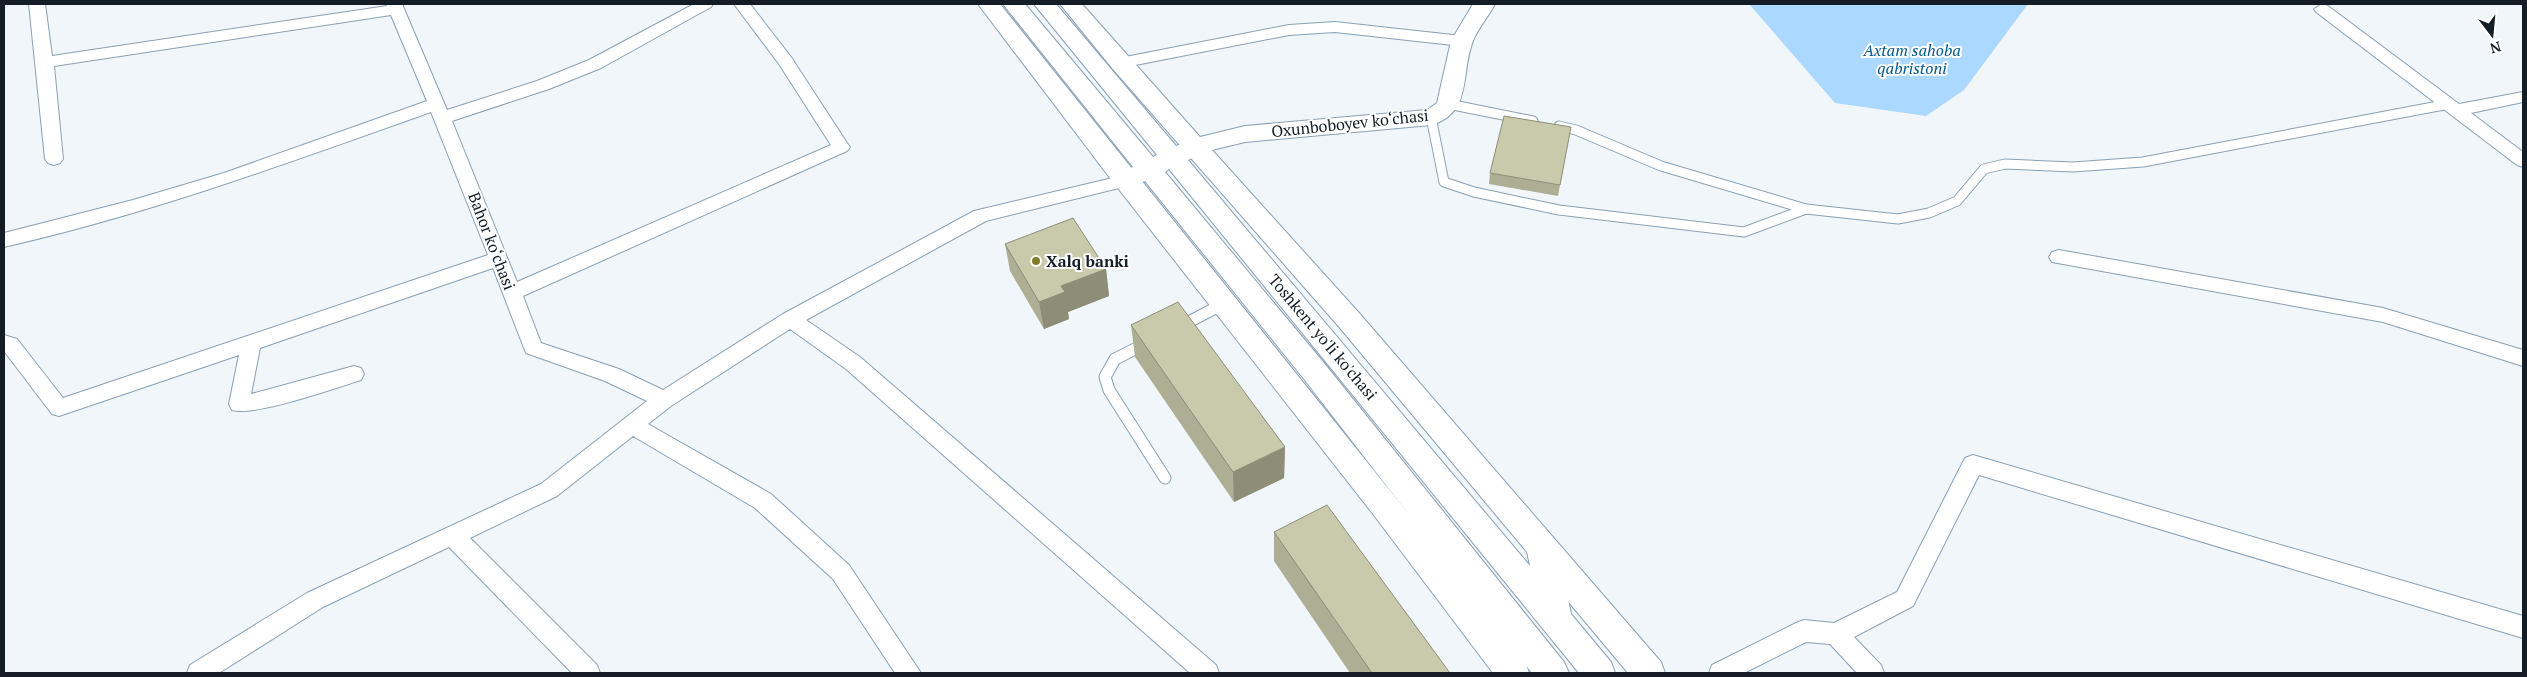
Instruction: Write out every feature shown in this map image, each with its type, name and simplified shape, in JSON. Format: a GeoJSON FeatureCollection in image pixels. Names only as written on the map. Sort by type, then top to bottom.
{"type":"FeatureCollection","features":[{"type":"Feature","properties":{"kind":"street"},"geometry":{"type":"LineString","coordinates":[[37,4],[45,62],[54,160]]}},
{"type":"Feature","properties":{"kind":"street"},"geometry":{"type":"LineString","coordinates":[[4,240],[134,206],[439,111],[580,71],[705,4]]}},
{"type":"Feature","properties":{"kind":"street"},"geometry":{"type":"LineString","coordinates":[[512,293],[841,147],[785,61],[742,4]]}},
{"type":"Feature","properties":{"kind":"street"},"geometry":{"type":"LineString","coordinates":[[989,4],[1136,175],[1224,304],[1298,394],[1509,667]]}},
{"type":"Feature","properties":{"kind":"street","name":"Toshkent yo'li ko'chasi"},"geometry":{"type":"LineString","coordinates":[[1014,4],[1136,175],[1314,371],[1552,673]]}},
{"type":"Feature","properties":{"kind":"street","name":"Toshkent yo'li ko'chasi"},"geometry":{"type":"LineString","coordinates":[[1045,4],[1185,152],[1599,673]]}},
{"type":"Feature","properties":{"kind":"street"},"geometry":{"type":"LineString","coordinates":[[1071,4],[1120,62],[1185,152],[1350,321],[1649,673]]}},
{"type":"Feature","properties":{"kind":"street","name":"Oxunboboyev ko‘chasi"},"geometry":{"type":"LineString","coordinates":[[1136,175],[1185,152],[1245,134],[1440,111],[1462,41],[1482,4]]}},
{"type":"Feature","properties":{"kind":"street"},"geometry":{"type":"LineString","coordinates":[[45,62],[395,7]]}},
{"type":"Feature","properties":{"kind":"street","name":"Bahor ko‘chasi"},"geometry":{"type":"LineString","coordinates":[[395,7],[439,111],[533,348],[612,375],[664,400]]}},
{"type":"Feature","properties":{"kind":"street"},"geometry":{"type":"LineString","coordinates":[[2322,9],[2523,161]]}},
{"type":"Feature","properties":{"kind":"street"},"geometry":{"type":"LineString","coordinates":[[1120,62],[1289,30],[1326,28],[1462,41]]}},
{"type":"Feature","properties":{"kind":"street"},"geometry":{"type":"LineString","coordinates":[[2453,107],[2523,97]]}},
{"type":"Feature","properties":{"kind":"street"},"geometry":{"type":"LineString","coordinates":[[199,673],[315,600],[549,490],[664,400],[790,319],[981,216],[1136,175]]}},
{"type":"Feature","properties":{"kind":"street"},"geometry":{"type":"LineString","coordinates":[[2059,257],[2383,315],[2523,358]]}},
{"type":"Feature","properties":{"kind":"street"},"geometry":{"type":"LineString","coordinates":[[4,342],[10,344],[59,408],[498,259]]}},
{"type":"Feature","properties":{"kind":"street"},"geometry":{"type":"LineString","coordinates":[[790,319],[853,363],[1207,673]]}},
{"type":"Feature","properties":{"kind":"street"},"geometry":{"type":"LineString","coordinates":[[251,343],[240,404],[268,399],[354,374]]}},
{"type":"Feature","properties":{"kind":"street"},"geometry":{"type":"LineString","coordinates":[[632,425],[764,502],[841,572],[909,673]]}},
{"type":"Feature","properties":{"kind":"street"},"geometry":{"type":"LineString","coordinates":[[1721,673],[1804,631],[1836,634],[1905,599],[1973,464],[2523,627]]}},
{"type":"Feature","properties":{"kind":"street"},"geometry":{"type":"LineString","coordinates":[[452,536],[588,673]]}},
{"type":"Feature","properties":{"kind":"street"},"geometry":{"type":"LineString","coordinates":[[1542,547],[1556,620]]}},
{"type":"Feature","properties":{"kind":"street"},"geometry":{"type":"LineString","coordinates":[[1496,602],[1509,667]]}},
{"type":"Feature","properties":{"kind":"street"},"geometry":{"type":"LineString","coordinates":[[1836,634],[1872,673]]}},
{"type":"Feature","properties":{"kind":"lane"},"geometry":{"type":"LineString","coordinates":[[1806,209],[1744,232],[1559,210],[1474,192],[1444,182],[1440,111],[1544,123],[1576,130],[1661,166],[1806,209],[1898,219],[1929,213],[1957,201],[1984,169],[2005,164],[2073,167],[2143,162],[2453,107]]}},
{"type":"Feature","properties":{"kind":"lane"},"geometry":{"type":"LineString","coordinates":[[1174,329],[1224,304]]}},
{"type":"Feature","properties":{"kind":"lane"},"geometry":{"type":"LineString","coordinates":[[1157,338],[1114,359],[1106,377],[1109,390],[1165,478]]}},
{"type":"Feature","properties":{"kind":"green space","name":"Axtam sahoba qabristoni"},"geometry":{"type":"Polygon","coordinates":[[[1749,4],[2028,4],[1964,90],[1926,116],[1835,103],[1749,4]]]}},
{"type":"Feature","properties":{"kind":"building"},"geometry":{"type":"Polygon","coordinates":[[[1504,116],[1571,127],[1560,185],[1490,173],[1504,116]]]}},
{"type":"Feature","properties":{"kind":"building"},"geometry":{"type":"Polygon","coordinates":[[[1073,218],[1106,269],[1061,286],[1065,292],[1039,302],[1005,244],[1073,218]]]}},
{"type":"Feature","properties":{"kind":"building"},"geometry":{"type":"Polygon","coordinates":[[[1178,302],[1285,447],[1233,472],[1131,325],[1178,302]]]}},
{"type":"Feature","properties":{"kind":"building"},"geometry":{"type":"Polygon","coordinates":[[[1327,505],[1450,673],[1372,673],[1274,532],[1327,505]]]}},
{"type":"Feature","properties":{"kind":"place","name":"Xalq banki"},"geometry":{"type":"Point","coordinates":[1036,261]}}]}
